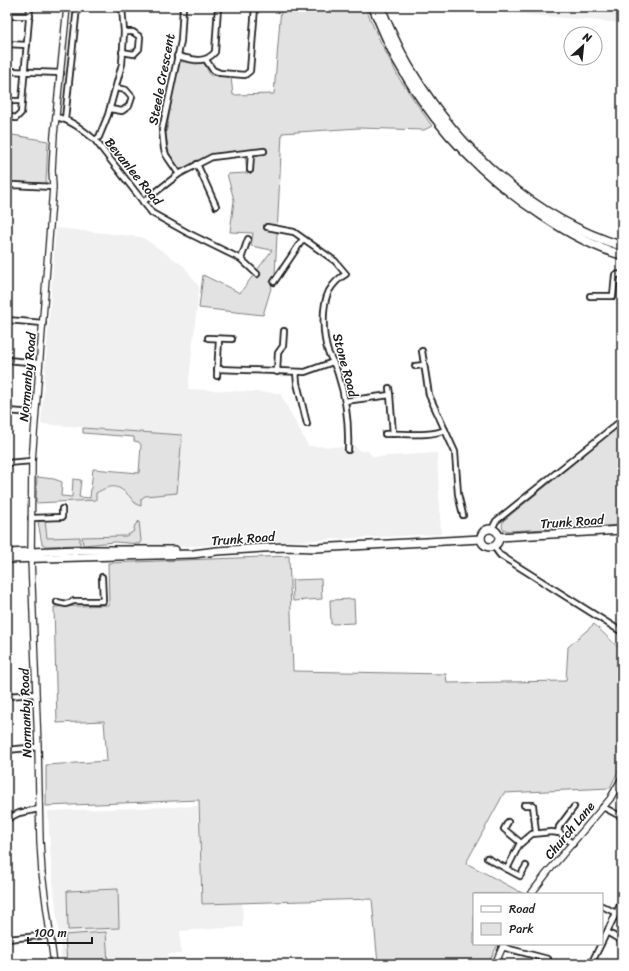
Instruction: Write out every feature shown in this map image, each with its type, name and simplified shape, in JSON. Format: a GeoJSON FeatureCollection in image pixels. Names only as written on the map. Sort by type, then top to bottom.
{"type":"FeatureCollection","features":[{"type":"Feature","properties":{"kind":"highway"},"geometry":{"type":"LineString","coordinates":[[373,7],[397,59],[410,82],[440,125],[458,146],[508,192],[527,206],[573,234],[622,255]]}},
{"type":"Feature","properties":{"kind":"highway"},"geometry":{"type":"LineString","coordinates":[[380,7],[411,71],[427,96],[447,124],[486,165],[530,200],[551,214],[594,237],[622,245]]}},
{"type":"Feature","properties":{"kind":"main road"},"geometry":{"type":"LineString","coordinates":[[492,529],[497,532],[499,538],[498,543],[494,547],[485,546],[481,538],[484,532],[492,529]]}},
{"type":"Feature","properties":{"kind":"main road","name":"Trunk Road"},"geometry":{"type":"LineString","coordinates":[[499,538],[620,530]]}},
{"type":"Feature","properties":{"kind":"main road","name":"Trunk Road"},"geometry":{"type":"LineString","coordinates":[[7,559],[31,555],[193,554],[286,547],[315,548],[481,538]]}},
{"type":"Feature","properties":{"kind":"main road"},"geometry":{"type":"LineString","coordinates":[[7,553],[31,555]]}},
{"type":"Feature","properties":{"kind":"street"},"geometry":{"type":"LineString","coordinates":[[7,116],[16,118],[21,113],[30,7]]}},
{"type":"Feature","properties":{"kind":"street","name":"Normanby Road"},"geometry":{"type":"LineString","coordinates":[[54,964],[42,873],[31,518],[32,461],[53,187],[52,170],[67,7]]}},
{"type":"Feature","properties":{"kind":"street"},"geometry":{"type":"LineString","coordinates":[[65,119],[77,7]]}},
{"type":"Feature","properties":{"kind":"street"},"geometry":{"type":"LineString","coordinates":[[95,140],[99,137],[110,109],[122,64],[124,32],[122,7]]}},
{"type":"Feature","properties":{"kind":"street","name":"Steele Crescent"},"geometry":{"type":"LineString","coordinates":[[179,174],[166,155],[162,140],[162,130],[181,41],[184,7]]}},
{"type":"Feature","properties":{"kind":"street"},"geometry":{"type":"LineString","coordinates":[[177,56],[199,60],[206,60],[211,57],[215,52],[218,7]]}},
{"type":"Feature","properties":{"kind":"street"},"geometry":{"type":"LineString","coordinates":[[206,60],[213,70],[220,73],[245,75],[250,71],[255,7]]}},
{"type":"Feature","properties":{"kind":"street"},"geometry":{"type":"LineString","coordinates":[[7,16],[30,16]]}},
{"type":"Feature","properties":{"kind":"street"},"geometry":{"type":"LineString","coordinates":[[122,52],[134,54],[139,49],[140,37],[133,32],[124,32]]}},
{"type":"Feature","properties":{"kind":"street"},"geometry":{"type":"LineString","coordinates":[[7,44],[27,45]]}},
{"type":"Feature","properties":{"kind":"street"},"geometry":{"type":"LineString","coordinates":[[7,71],[60,73]]}},
{"type":"Feature","properties":{"kind":"street"},"geometry":{"type":"LineString","coordinates":[[110,109],[122,111],[129,106],[132,97],[126,90],[116,88]]}},
{"type":"Feature","properties":{"kind":"street"},"geometry":{"type":"LineString","coordinates":[[7,101],[22,102]]}},
{"type":"Feature","properties":{"kind":"street","name":"Bevanlee Road"},"geometry":{"type":"LineString","coordinates":[[56,117],[65,119],[85,131],[95,140],[152,213],[188,233],[241,259],[257,274]]}},
{"type":"Feature","properties":{"kind":"street"},"geometry":{"type":"LineString","coordinates":[[143,202],[179,174],[212,157],[264,151]]}},
{"type":"Feature","properties":{"kind":"street"},"geometry":{"type":"LineString","coordinates":[[250,170],[251,153]]}},
{"type":"Feature","properties":{"kind":"street"},"geometry":{"type":"LineString","coordinates":[[197,164],[216,206]]}},
{"type":"Feature","properties":{"kind":"street"},"geometry":{"type":"LineString","coordinates":[[7,187],[13,185],[53,187]]}},
{"type":"Feature","properties":{"kind":"street"},"geometry":{"type":"LineString","coordinates":[[267,227],[294,232],[303,238],[274,282]]}},
{"type":"Feature","properties":{"kind":"street","name":"Stone Road"},"geometry":{"type":"LineString","coordinates":[[303,238],[335,261],[346,274],[337,281],[329,291],[324,310],[325,333],[328,351],[338,373],[345,402],[349,433],[348,450]]}},
{"type":"Feature","properties":{"kind":"street"},"geometry":{"type":"LineString","coordinates":[[241,259],[248,239]]}},
{"type":"Feature","properties":{"kind":"street"},"geometry":{"type":"LineString","coordinates":[[590,296],[613,296],[614,275],[622,274]]}},
{"type":"Feature","properties":{"kind":"street"},"geometry":{"type":"LineString","coordinates":[[7,320],[43,323]]}},
{"type":"Feature","properties":{"kind":"street"},"geometry":{"type":"LineString","coordinates":[[277,372],[278,353],[283,346],[284,331]]}},
{"type":"Feature","properties":{"kind":"street"},"geometry":{"type":"LineString","coordinates":[[208,338],[232,339]]}},
{"type":"Feature","properties":{"kind":"street"},"geometry":{"type":"LineString","coordinates":[[217,376],[219,339]]}},
{"type":"Feature","properties":{"kind":"street"},"geometry":{"type":"LineString","coordinates":[[422,351],[429,395],[455,452],[458,494],[462,515]]}},
{"type":"Feature","properties":{"kind":"street"},"geometry":{"type":"LineString","coordinates":[[7,360],[40,363]]}},
{"type":"Feature","properties":{"kind":"street"},"geometry":{"type":"LineString","coordinates":[[217,369],[305,372],[333,362]]}},
{"type":"Feature","properties":{"kind":"street"},"geometry":{"type":"LineString","coordinates":[[415,366],[424,365]]}},
{"type":"Feature","properties":{"kind":"street"},"geometry":{"type":"LineString","coordinates":[[296,372],[297,383],[307,424]]}},
{"type":"Feature","properties":{"kind":"street"},"geometry":{"type":"LineString","coordinates":[[389,388],[393,434]]}},
{"type":"Feature","properties":{"kind":"street"},"geometry":{"type":"LineString","coordinates":[[345,402],[390,395]]}},
{"type":"Feature","properties":{"kind":"street"},"geometry":{"type":"LineString","coordinates":[[7,411],[35,413]]}},
{"type":"Feature","properties":{"kind":"street"},"geometry":{"type":"LineString","coordinates":[[492,529],[496,521],[622,420]]}},
{"type":"Feature","properties":{"kind":"street"},"geometry":{"type":"LineString","coordinates":[[385,434],[440,432],[445,430]]}},
{"type":"Feature","properties":{"kind":"street"},"geometry":{"type":"LineString","coordinates":[[7,463],[32,461]]}},
{"type":"Feature","properties":{"kind":"street"},"geometry":{"type":"LineString","coordinates":[[31,518],[62,517],[62,509]]}},
{"type":"Feature","properties":{"kind":"street"},"geometry":{"type":"LineString","coordinates":[[494,547],[500,555],[622,632]]}},
{"type":"Feature","properties":{"kind":"street"},"geometry":{"type":"LineString","coordinates":[[57,602],[66,604],[74,601],[102,601],[102,577]]}},
{"type":"Feature","properties":{"kind":"street"},"geometry":{"type":"LineString","coordinates":[[7,696],[36,694]]}},
{"type":"Feature","properties":{"kind":"street"},"geometry":{"type":"LineString","coordinates":[[7,750],[38,747]]}},
{"type":"Feature","properties":{"kind":"street","name":"Church Lane"},"geometry":{"type":"LineString","coordinates":[[532,893],[603,807],[622,778]]}},
{"type":"Feature","properties":{"kind":"street"},"geometry":{"type":"LineString","coordinates":[[524,806],[533,805],[536,833]]}},
{"type":"Feature","properties":{"kind":"street"},"geometry":{"type":"LineString","coordinates":[[558,833],[559,826],[574,807]]}},
{"type":"Feature","properties":{"kind":"street"},"geometry":{"type":"LineString","coordinates":[[603,807],[622,817]]}},
{"type":"Feature","properties":{"kind":"street"},"geometry":{"type":"LineString","coordinates":[[7,819],[19,813],[39,809]]}},
{"type":"Feature","properties":{"kind":"street"},"geometry":{"type":"LineString","coordinates":[[508,822],[504,829],[522,843]]}},
{"type":"Feature","properties":{"kind":"street"},"geometry":{"type":"LineString","coordinates":[[507,869],[519,845],[532,834],[551,832],[560,833],[572,844]]}},
{"type":"Feature","properties":{"kind":"street"},"geometry":{"type":"LineString","coordinates":[[488,858],[520,876],[526,866]]}},
{"type":"Feature","properties":{"kind":"street"},"geometry":{"type":"LineString","coordinates":[[603,939],[622,901]]}},
{"type":"Feature","properties":{"kind":"street"},"geometry":{"type":"LineString","coordinates":[[603,906],[616,913]]}},
{"type":"Feature","properties":{"kind":"street"},"geometry":{"type":"LineString","coordinates":[[607,932],[622,941]]}},
{"type":"Feature","properties":{"kind":"street"},"geometry":{"type":"LineString","coordinates":[[7,938],[50,935]]}},
{"type":"Feature","properties":{"kind":"street"},"geometry":{"type":"LineString","coordinates":[[591,964],[600,945]]}},
{"type":"Feature","properties":{"kind":"street"},"geometry":{"type":"LineString","coordinates":[[495,964],[503,946],[548,958]]}},
{"type":"Feature","properties":{"kind":"shaded area"},"geometry":{"type":"Polygon","coordinates":[[[498,7],[622,7],[622,23],[497,12],[498,7]]]}},
{"type":"Feature","properties":{"kind":"shaded area"},"geometry":{"type":"Polygon","coordinates":[[[56,228],[142,237],[184,266],[199,287],[188,389],[280,393],[308,446],[354,446],[360,451],[368,451],[373,457],[437,453],[441,534],[151,548],[115,542],[95,545],[46,546],[42,544],[37,519],[67,519],[67,502],[96,500],[96,493],[107,487],[121,488],[134,502],[140,506],[141,499],[145,496],[177,493],[182,435],[41,424],[56,228]]]}},
{"type":"Feature","properties":{"kind":"shaded area"},"geometry":{"type":"Polygon","coordinates":[[[198,806],[201,905],[242,903],[243,927],[180,931],[181,954],[168,954],[169,964],[62,964],[51,863],[48,811],[198,806]]]}},
{"type":"Feature","properties":{"kind":"green space"},"geometry":{"type":"Polygon","coordinates":[[[281,7],[365,7],[377,35],[399,78],[432,126],[424,130],[359,128],[282,133],[275,275],[263,315],[199,308],[203,275],[240,293],[272,250],[251,246],[253,233],[230,232],[234,200],[227,174],[247,173],[245,153],[210,157],[181,173],[169,153],[166,134],[178,61],[196,64],[204,63],[210,75],[231,77],[233,95],[274,94],[281,7]]]}},
{"type":"Feature","properties":{"kind":"green space"},"geometry":{"type":"Polygon","coordinates":[[[7,134],[48,141],[46,183],[16,182],[7,185],[7,134]]]}},
{"type":"Feature","properties":{"kind":"green space"},"geometry":{"type":"Polygon","coordinates":[[[622,424],[622,525],[508,531],[503,529],[503,521],[622,424]]]}},
{"type":"Feature","properties":{"kind":"green space"},"geometry":{"type":"Polygon","coordinates":[[[83,428],[182,435],[177,493],[145,496],[141,499],[141,506],[135,503],[122,490],[111,487],[96,493],[96,500],[36,503],[37,477],[54,479],[62,482],[61,496],[72,497],[73,479],[81,480],[79,497],[90,498],[93,469],[139,473],[141,445],[139,442],[134,441],[134,437],[83,433],[83,428]]]}},
{"type":"Feature","properties":{"kind":"green space"},"geometry":{"type":"Polygon","coordinates":[[[45,521],[47,538],[80,537],[80,545],[46,546],[42,544],[38,522],[45,521]]]}},
{"type":"Feature","properties":{"kind":"green space"},"geometry":{"type":"Polygon","coordinates":[[[139,521],[141,541],[139,544],[115,542],[83,545],[82,537],[126,536],[133,532],[135,525],[139,521]]]}},
{"type":"Feature","properties":{"kind":"green space"},"geometry":{"type":"Polygon","coordinates":[[[289,556],[293,671],[446,674],[447,683],[566,681],[568,647],[594,624],[622,651],[622,763],[610,788],[504,793],[466,863],[522,893],[473,893],[473,945],[498,945],[488,964],[378,964],[372,899],[202,904],[199,800],[46,806],[46,765],[107,761],[104,721],[57,723],[54,607],[109,605],[108,563],[289,556]]]}},
{"type":"Feature","properties":{"kind":"green space"},"geometry":{"type":"Polygon","coordinates":[[[321,579],[322,599],[293,601],[292,580],[321,579]]]}},
{"type":"Feature","properties":{"kind":"green space"},"geometry":{"type":"Polygon","coordinates":[[[354,599],[355,623],[331,624],[330,600],[354,599]]]}},
{"type":"Feature","properties":{"kind":"green space"},"geometry":{"type":"Polygon","coordinates":[[[118,889],[119,928],[68,930],[67,891],[118,889]]]}},
{"type":"Feature","properties":{"kind":"green space"},"geometry":{"type":"Polygon","coordinates":[[[106,932],[108,964],[67,964],[65,935],[106,932]]]}}]}
